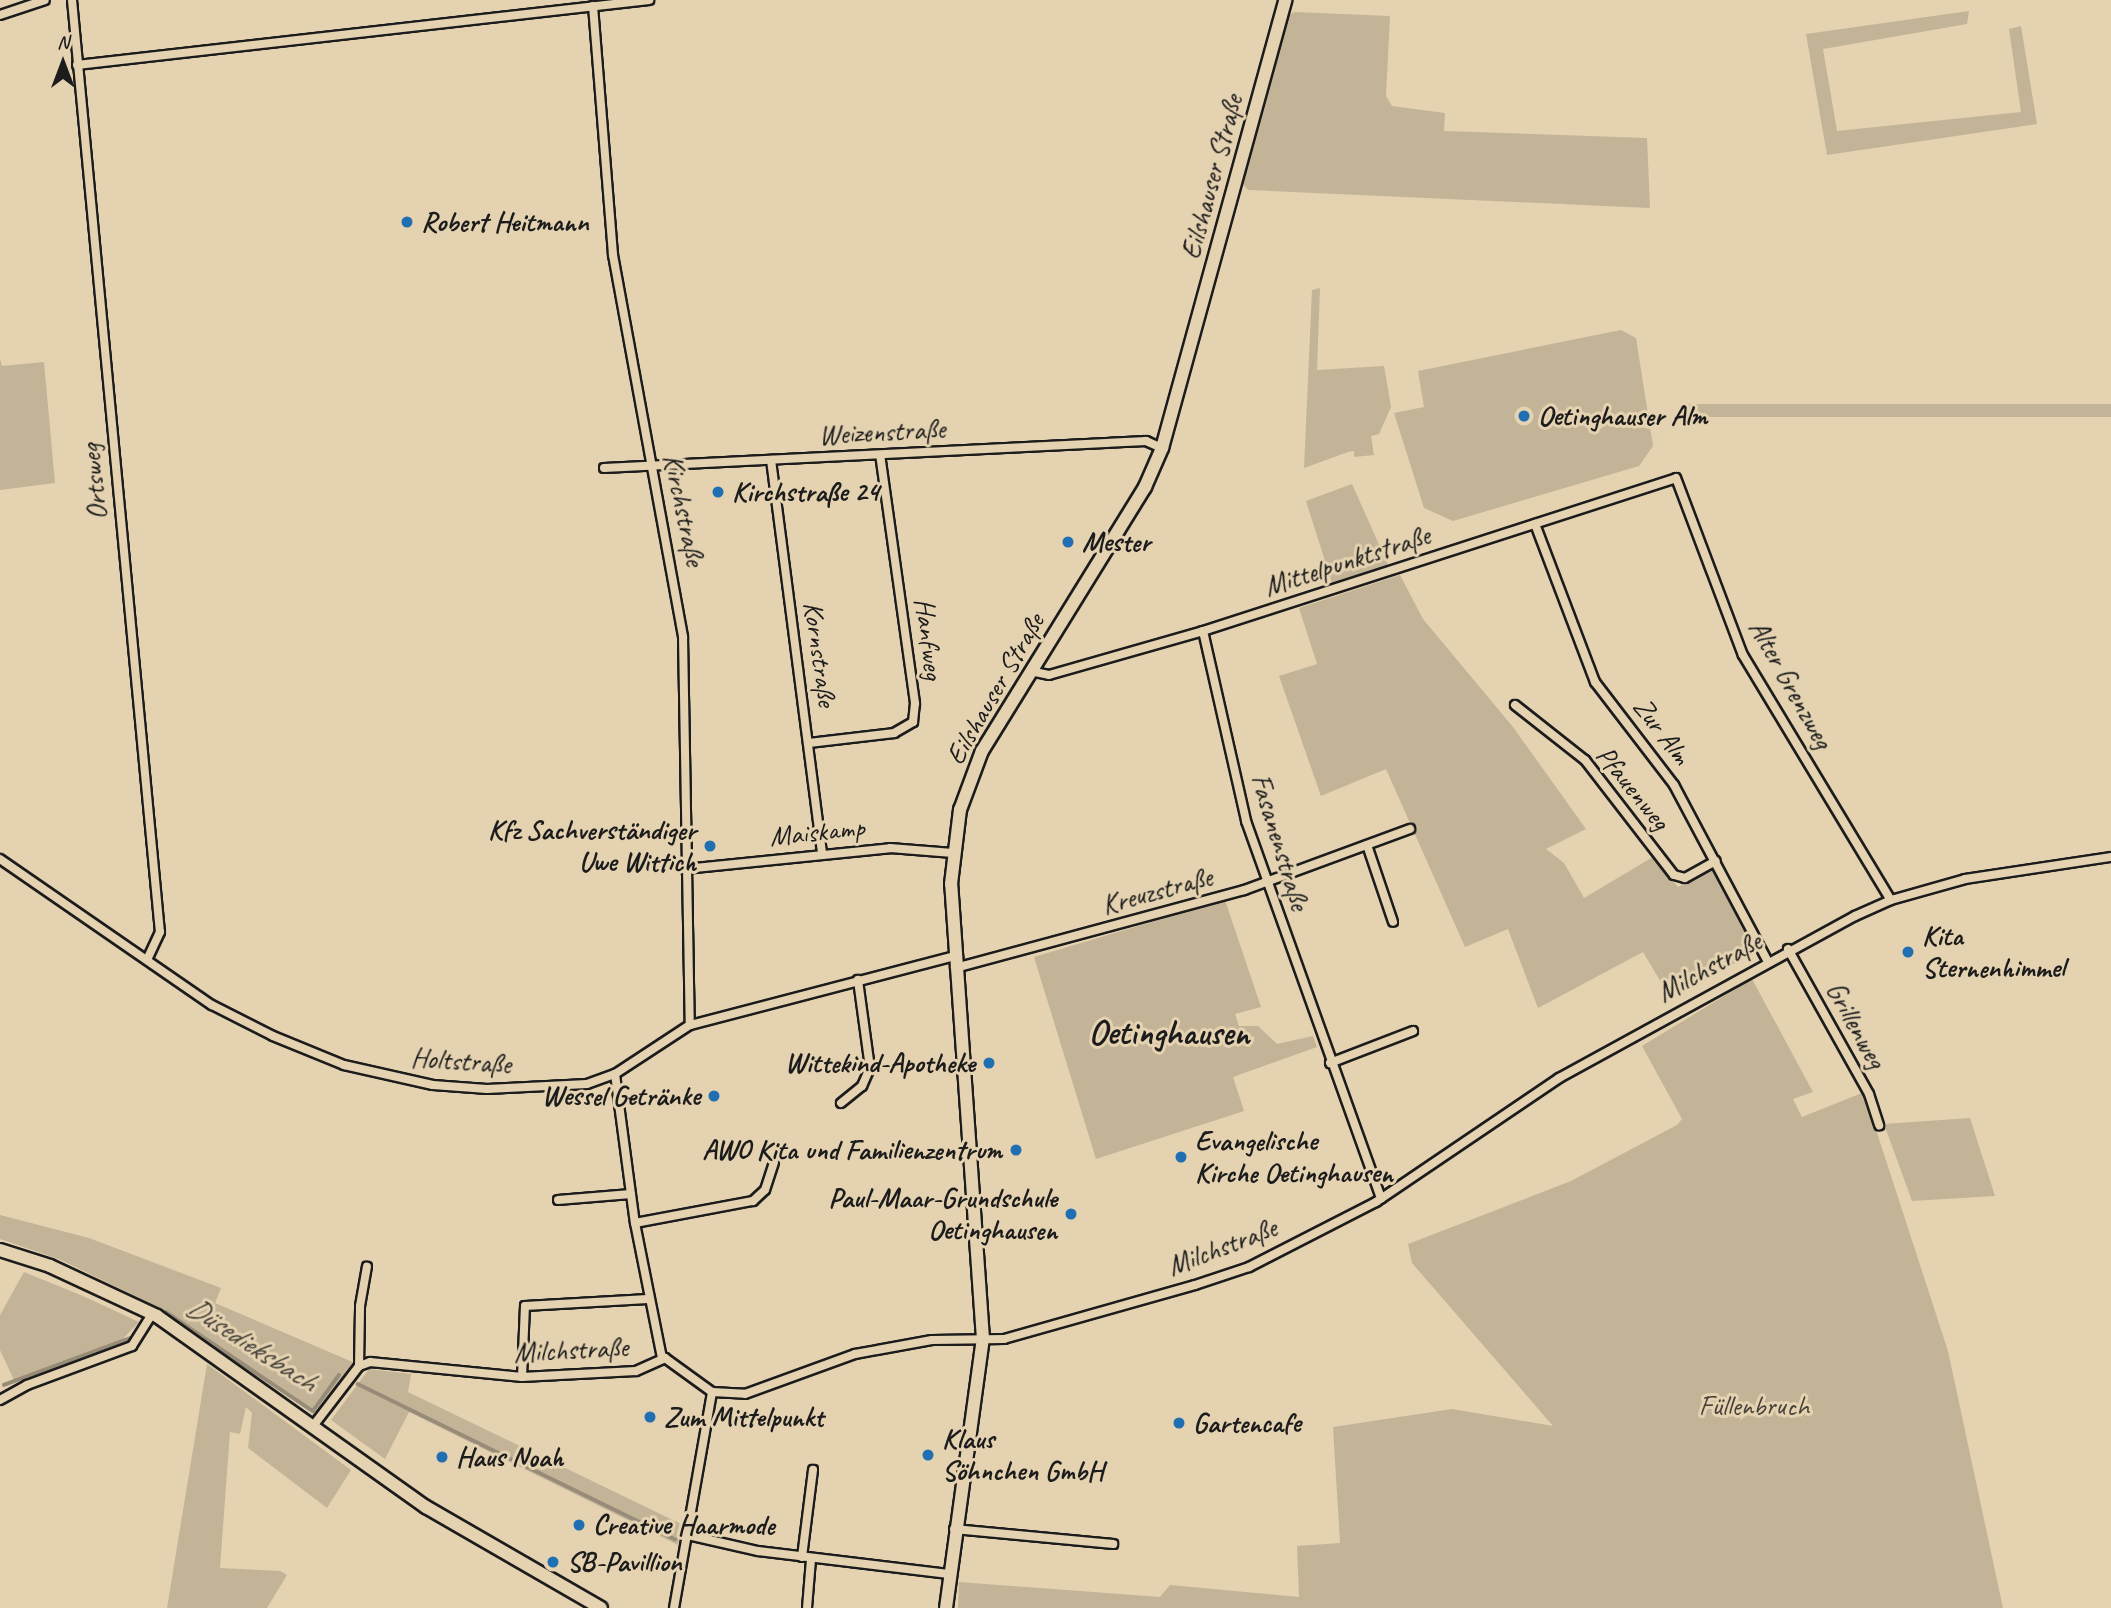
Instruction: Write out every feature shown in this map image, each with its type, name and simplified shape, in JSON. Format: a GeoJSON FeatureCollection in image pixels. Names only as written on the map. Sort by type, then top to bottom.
{"type":"FeatureCollection","features":[{"type":"Feature","properties":{"kind":"street"},"geometry":{"type":"LineString","coordinates":[[0,15],[45,0]]}},
{"type":"Feature","properties":{"kind":"street","name":"Ortsweg"},"geometry":{"type":"LineString","coordinates":[[72,0],[160,932],[148,958]]}},
{"type":"Feature","properties":{"kind":"street"},"geometry":{"type":"LineString","coordinates":[[78,65],[649,0]]}},
{"type":"Feature","properties":{"kind":"street","name":"Eilshauser Straße"},"geometry":{"type":"LineString","coordinates":[[946,1608],[954,1529],[983,1339],[955,962],[953,853],[970,778],[1030,671],[1144,486],[1162,447],[1285,0]]}},
{"type":"Feature","properties":{"kind":"street","name":"Kirchstraße"},"geometry":{"type":"LineString","coordinates":[[593,6],[613,255],[683,637],[685,869],[690,1026]]}},
{"type":"Feature","properties":{"kind":"street","name":"Weizenstraße"},"geometry":{"type":"LineString","coordinates":[[604,468],[1146,441],[1162,447]]}},
{"type":"Feature","properties":{"kind":"street","name":"Hanfweg"},"geometry":{"type":"LineString","coordinates":[[809,743],[894,733],[913,722],[915,704],[880,455]]}},
{"type":"Feature","properties":{"kind":"street","name":"Kornstraße"},"geometry":{"type":"LineString","coordinates":[[771,460],[822,854]]}},
{"type":"Feature","properties":{"kind":"street","name":"Mittelpunktstraße"},"geometry":{"type":"LineString","coordinates":[[1030,671],[1049,676],[1203,631],[1676,478]]}},
{"type":"Feature","properties":{"kind":"street","name":"Alter Grenzweg"},"geometry":{"type":"LineString","coordinates":[[1676,478],[1743,655],[1891,900]]}},
{"type":"Feature","properties":{"kind":"street","name":"Zur Alm"},"geometry":{"type":"LineString","coordinates":[[1535,524],[1595,682],[1674,785],[1767,960]]}},
{"type":"Feature","properties":{"kind":"street","name":"Fasanenstraße"},"geometry":{"type":"LineString","coordinates":[[1203,631],[1246,821],[1330,1063],[1381,1199]]}},
{"type":"Feature","properties":{"kind":"street","name":"Pfauenweg"},"geometry":{"type":"LineString","coordinates":[[1515,705],[1584,760],[1674,876],[1685,878],[1716,861]]}},
{"type":"Feature","properties":{"kind":"street","name":"Kreuzstraße"},"geometry":{"type":"LineString","coordinates":[[955,962],[1267,882],[1410,829]]}},
{"type":"Feature","properties":{"kind":"street"},"geometry":{"type":"LineString","coordinates":[[1367,845],[1393,922]]}},
{"type":"Feature","properties":{"kind":"street","name":"Maiskamp"},"geometry":{"type":"LineString","coordinates":[[685,869],[890,848],[953,853]]}},
{"type":"Feature","properties":{"kind":"street","name":"Milchstraße"},"geometry":{"type":"LineString","coordinates":[[359,1366],[382,1362],[522,1377],[636,1371],[662,1358],[712,1392],[757,1392],[855,1354],[887,1346],[1004,1339],[1249,1268],[1381,1199],[1559,1078],[1788,949],[1891,900],[1965,879],[2111,857]]}},
{"type":"Feature","properties":{"kind":"street","name":"Holtstraße"},"geometry":{"type":"LineString","coordinates":[[0,859],[148,958],[212,1005],[272,1037],[344,1065],[398,1081],[530,1088],[587,1084],[615,1074],[690,1026],[858,980],[955,962]]}},
{"type":"Feature","properties":{"kind":"street","name":"Grillenweg"},"geometry":{"type":"LineString","coordinates":[[1788,949],[1869,1094],[1879,1125]]}},
{"type":"Feature","properties":{"kind":"street"},"geometry":{"type":"LineString","coordinates":[[841,1103],[862,1086],[870,1068],[858,980]]}},
{"type":"Feature","properties":{"kind":"street"},"geometry":{"type":"LineString","coordinates":[[1330,1063],[1413,1031]]}},
{"type":"Feature","properties":{"kind":"street"},"geometry":{"type":"LineString","coordinates":[[615,1074],[635,1223],[662,1358]]}},
{"type":"Feature","properties":{"kind":"street"},"geometry":{"type":"LineString","coordinates":[[635,1223],[753,1201],[768,1185],[774,1162]]}},
{"type":"Feature","properties":{"kind":"street"},"geometry":{"type":"LineString","coordinates":[[558,1200],[631,1194]]}},
{"type":"Feature","properties":{"kind":"street"},"geometry":{"type":"LineString","coordinates":[[0,1250],[50,1266],[152,1314],[426,1507],[601,1608]]}},
{"type":"Feature","properties":{"kind":"street"},"geometry":{"type":"LineString","coordinates":[[313,1426],[359,1366],[360,1307],[367,1268]]}},
{"type":"Feature","properties":{"kind":"street"},"geometry":{"type":"LineString","coordinates":[[522,1377],[525,1306],[648,1298]]}},
{"type":"Feature","properties":{"kind":"street"},"geometry":{"type":"LineString","coordinates":[[0,1399],[27,1385],[132,1346],[152,1314]]}},
{"type":"Feature","properties":{"kind":"street"},"geometry":{"type":"LineString","coordinates":[[674,1608],[712,1392]]}},
{"type":"Feature","properties":{"kind":"street"},"geometry":{"type":"LineString","coordinates":[[807,1608],[807,1558],[813,1470]]}},
{"type":"Feature","properties":{"kind":"street"},"geometry":{"type":"LineString","coordinates":[[954,1529],[1113,1544]]}},
{"type":"Feature","properties":{"kind":"street"},"geometry":{"type":"LineString","coordinates":[[688,1535],[807,1558],[949,1574]]}},
{"type":"Feature","properties":{"kind":"green space"},"geometry":{"type":"Polygon","coordinates":[[[1969,11],[1967,24],[1823,49],[1837,131],[2021,112],[2009,29],[2021,26],[2037,124],[1827,155],[1806,34],[1969,11]]]}},
{"type":"Feature","properties":{"kind":"green space"},"geometry":{"type":"Polygon","coordinates":[[[1294,12],[1390,16],[1386,96],[1392,106],[1445,113],[1444,131],[1647,138],[1650,208],[1248,190],[1243,184],[1288,16],[1294,12]]]}},
{"type":"Feature","properties":{"kind":"green space"},"geometry":{"type":"Polygon","coordinates":[[[1320,288],[1317,370],[1384,366],[1391,407],[1379,434],[1371,436],[1374,455],[1354,457],[1354,451],[1348,452],[1304,468],[1312,290],[1320,288]]]}},
{"type":"Feature","properties":{"kind":"green space"},"geometry":{"type":"Polygon","coordinates":[[[1621,330],[1636,338],[1653,446],[1639,466],[1453,521],[1424,508],[1394,413],[1424,407],[1418,371],[1621,330]]]}},
{"type":"Feature","properties":{"kind":"green space"},"geometry":{"type":"Polygon","coordinates":[[[0,359],[2,366],[44,362],[55,483],[0,490],[0,359]]]}},
{"type":"Feature","properties":{"kind":"green space"},"geometry":{"type":"Polygon","coordinates":[[[1684,404],[2111,404],[2111,417],[1684,417],[1684,404]]]}},
{"type":"Feature","properties":{"kind":"green space"},"geometry":{"type":"Polygon","coordinates":[[[1352,484],[1389,567],[1333,586],[1306,501],[1352,484]]]}},
{"type":"Feature","properties":{"kind":"green space"},"geometry":{"type":"Polygon","coordinates":[[[1400,575],[1423,619],[1513,727],[1586,829],[1546,849],[1564,863],[1584,898],[1653,857],[1678,887],[1713,869],[1756,951],[1671,999],[1643,952],[1538,1008],[1508,929],[1465,947],[1386,769],[1321,796],[1279,676],[1317,664],[1299,608],[1400,575]]]}},
{"type":"Feature","properties":{"kind":"green space"},"geometry":{"type":"Polygon","coordinates":[[[1225,900],[1261,1007],[1235,1014],[1239,1026],[1258,1026],[1277,1044],[1313,1036],[1317,1047],[1233,1077],[1244,1111],[1096,1159],[1034,957],[1225,900]]]}},
{"type":"Feature","properties":{"kind":"green space","name":"Füllenbruch"},"geometry":{"type":"Polygon","coordinates":[[[1752,979],[1813,1092],[1793,1099],[1802,1117],[1862,1093],[1866,1099],[1948,1351],[2003,1608],[958,1608],[959,1582],[1160,1597],[1170,1585],[1299,1597],[1297,1546],[1340,1543],[1333,1427],[1452,1409],[1553,1426],[1412,1263],[1408,1244],[1571,1181],[1677,1125],[1682,1119],[1642,1046],[1752,979]]]}},
{"type":"Feature","properties":{"kind":"green space"},"geometry":{"type":"Polygon","coordinates":[[[1970,1118],[1995,1196],[1912,1201],[1884,1124],[1970,1118]]]}},
{"type":"Feature","properties":{"kind":"green space"},"geometry":{"type":"Polygon","coordinates":[[[0,1215],[89,1238],[221,1288],[215,1303],[355,1363],[315,1411],[164,1310],[61,1260],[0,1239],[0,1215]]]}},
{"type":"Feature","properties":{"kind":"green space"},"geometry":{"type":"Polygon","coordinates":[[[24,1272],[139,1322],[121,1341],[14,1380],[0,1350],[0,1315],[24,1272]]]}},
{"type":"Feature","properties":{"kind":"green space"},"geometry":{"type":"Polygon","coordinates":[[[207,1364],[351,1470],[327,1508],[248,1448],[252,1413],[246,1407],[240,1434],[230,1432],[220,1568],[280,1571],[287,1575],[267,1608],[167,1608],[207,1364]]]}},
{"type":"Feature","properties":{"kind":"green space"},"geometry":{"type":"Polygon","coordinates":[[[369,1369],[411,1374],[408,1392],[681,1524],[678,1545],[409,1412],[385,1459],[331,1420],[369,1369]]]}},
{"type":"Feature","properties":{"kind":"waterway","name":"Düsedieksbach"},"geometry":{"type":"LineString","coordinates":[[166,1312],[313,1411],[339,1375]]}},
{"type":"Feature","properties":{"kind":"waterway","name":"Düsedieksbach"},"geometry":{"type":"LineString","coordinates":[[4,1385],[131,1338]]}},
{"type":"Feature","properties":{"kind":"waterway","name":"Düsedieksbach"},"geometry":{"type":"LineString","coordinates":[[358,1384],[675,1539]]}},
{"type":"Feature","properties":{"kind":"place","name":"Robert Heitmann"},"geometry":{"type":"Point","coordinates":[407,222]}},
{"type":"Feature","properties":{"kind":"place","name":"Oetinghauser Alm"},"geometry":{"type":"Point","coordinates":[1524,416]}},
{"type":"Feature","properties":{"kind":"place","name":"Kirchstraße 24"},"geometry":{"type":"Point","coordinates":[718,492]}},
{"type":"Feature","properties":{"kind":"place","name":"Mester"},"geometry":{"type":"Point","coordinates":[1068,542]}},
{"type":"Feature","properties":{"kind":"place","name":"Kfz Sachverständiger Uwe Wittich"},"geometry":{"type":"Point","coordinates":[710,846]}},
{"type":"Feature","properties":{"kind":"place","name":"Kita Sternenhimmel"},"geometry":{"type":"Point","coordinates":[1908,952]}},
{"type":"Feature","properties":{"kind":"place","name":"Wittekind-Apotheke"},"geometry":{"type":"Point","coordinates":[989,1063]}},
{"type":"Feature","properties":{"kind":"place","name":"Wessel Getränke"},"geometry":{"type":"Point","coordinates":[714,1096]}},
{"type":"Feature","properties":{"kind":"place","name":"AWO Kita und Familienzentrum"},"geometry":{"type":"Point","coordinates":[1016,1150]}},
{"type":"Feature","properties":{"kind":"place","name":"Evangelische Kirche Oetinghausen"},"geometry":{"type":"Point","coordinates":[1181,1157]}},
{"type":"Feature","properties":{"kind":"place","name":"Paul-Maar-Grundschule Oetinghausen"},"geometry":{"type":"Point","coordinates":[1071,1214]}},
{"type":"Feature","properties":{"kind":"place","name":"Zum Mittelpunkt"},"geometry":{"type":"Point","coordinates":[650,1417]}},
{"type":"Feature","properties":{"kind":"place","name":"Gartencafe"},"geometry":{"type":"Point","coordinates":[1179,1423]}},
{"type":"Feature","properties":{"kind":"place","name":"Klaus Söhnchen GmbH"},"geometry":{"type":"Point","coordinates":[928,1455]}},
{"type":"Feature","properties":{"kind":"place","name":"Haus Noah"},"geometry":{"type":"Point","coordinates":[442,1457]}},
{"type":"Feature","properties":{"kind":"place","name":"Creative Haarmode"},"geometry":{"type":"Point","coordinates":[579,1525]}},
{"type":"Feature","properties":{"kind":"place","name":"SB-Pavillion"},"geometry":{"type":"Point","coordinates":[553,1562]}},
{"type":"Feature","properties":{"kind":"district","name":"Oetinghausen"},"geometry":{"type":"Point","coordinates":[1169,1033]}}]}
